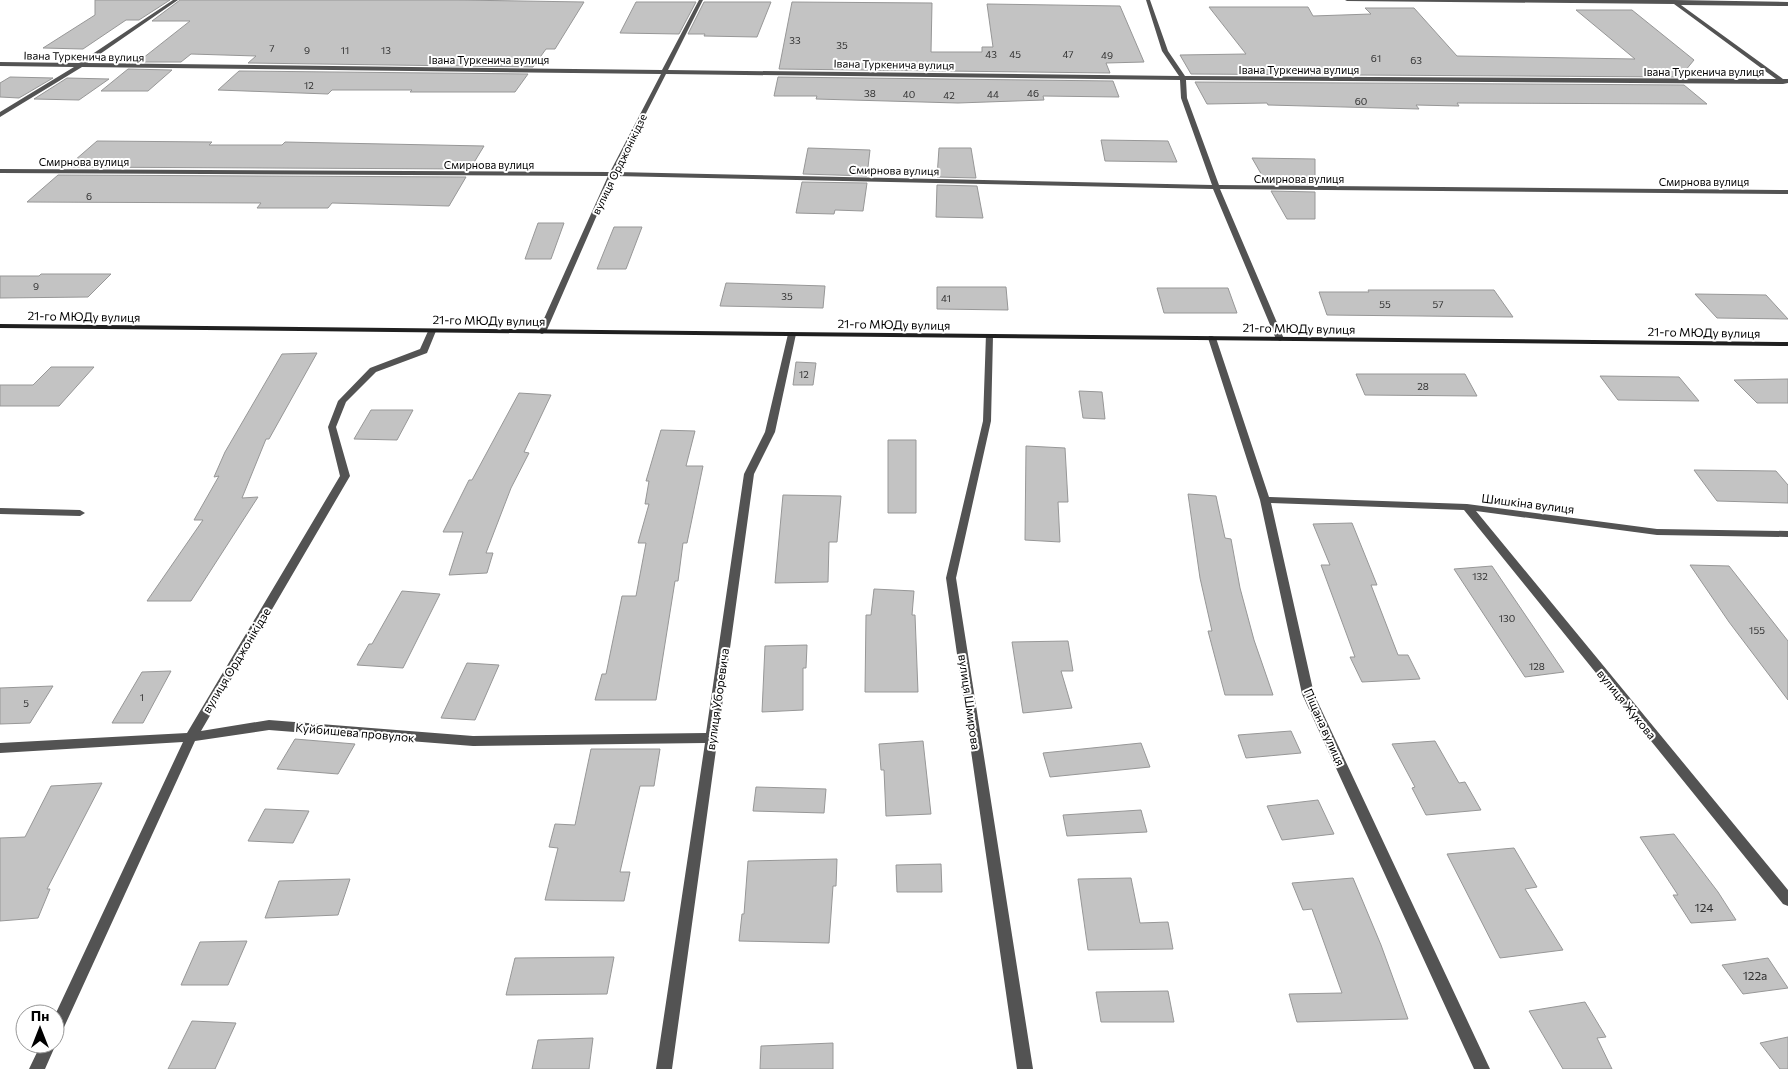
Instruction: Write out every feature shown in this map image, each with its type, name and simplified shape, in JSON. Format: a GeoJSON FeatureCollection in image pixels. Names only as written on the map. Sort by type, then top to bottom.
{"type":"FeatureCollection","features":[{"type":"Feature","properties":{"kind":"street"},"geometry":{"type":"LineString","coordinates":[[0,115],[79,66],[176,0]]}},
{"type":"Feature","properties":{"kind":"street","name":"вулиця Орджонікідзе"},"geometry":{"type":"LineString","coordinates":[[542,332],[612,174],[701,0]]}},
{"type":"Feature","properties":{"kind":"street"},"geometry":{"type":"LineString","coordinates":[[1148,0],[1165,51],[1183,78],[1184,98],[1216,187],[1280,339]]}},
{"type":"Feature","properties":{"kind":"street"},"geometry":{"type":"LineString","coordinates":[[1348,0],[1788,4]]}},
{"type":"Feature","properties":{"kind":"street"},"geometry":{"type":"LineString","coordinates":[[1673,2],[1785,81],[1788,86]]}},
{"type":"Feature","properties":{"kind":"street","name":"Івана Туркенича вулиця"},"geometry":{"type":"LineString","coordinates":[[0,64],[1183,78],[1785,81]]}},
{"type":"Feature","properties":{"kind":"street","name":"Смирнова вулиця"},"geometry":{"type":"LineString","coordinates":[[0,171],[612,174],[1216,187],[1788,192]]}},
{"type":"Feature","properties":{"kind":"street","name":"21-го МЮДу вулиця"},"geometry":{"type":"LineString","coordinates":[[0,326],[1788,344]]}},
{"type":"Feature","properties":{"kind":"street","name":"вулиця Орджонікідзе"},"geometry":{"type":"LineString","coordinates":[[65,1009],[191,737],[345,476],[332,427],[342,401],[373,370],[424,351],[432,331]]}},
{"type":"Feature","properties":{"kind":"street","name":"вулиця Уборевича"},"geometry":{"type":"LineString","coordinates":[[664,1069],[750,474],[770,432],[792,334]]}},
{"type":"Feature","properties":{"kind":"street","name":"вулиця Шмирова"},"geometry":{"type":"LineString","coordinates":[[989,336],[987,420],[951,578],[1025,1069]]}},
{"type":"Feature","properties":{"kind":"street","name":"Піщана вулиця"},"geometry":{"type":"LineString","coordinates":[[1212,338],[1265,500],[1308,694],[1482,1069]]}},
{"type":"Feature","properties":{"kind":"street","name":"Шишкіна вулиця"},"geometry":{"type":"LineString","coordinates":[[1265,500],[1467,507],[1657,532],[1788,534]]}},
{"type":"Feature","properties":{"kind":"street","name":"вулиця Жукова"},"geometry":{"type":"LineString","coordinates":[[1467,507],[1788,900]]}},
{"type":"Feature","properties":{"kind":"street"},"geometry":{"type":"LineString","coordinates":[[0,511],[80,513]]}},
{"type":"Feature","properties":{"kind":"street","name":"Куйбишева провулок"},"geometry":{"type":"LineString","coordinates":[[0,748],[191,737],[269,725],[474,741],[712,738]]}},
{"type":"Feature","properties":{"kind":"street"},"geometry":{"type":"LineString","coordinates":[[37,1069],[44,1054]]}},
{"type":"Feature","properties":{"kind":"building"},"geometry":{"type":"Polygon","coordinates":[[[95,0],[170,0],[139,20],[126,20],[83,49],[43,48],[95,15],[95,0]]]}},
{"type":"Feature","properties":{"kind":"building"},"geometry":{"type":"Polygon","coordinates":[[[180,0],[584,2],[555,49],[546,49],[533,67],[248,63],[256,56],[191,54],[181,62],[138,62],[190,21],[152,21],[180,0]]]}},
{"type":"Feature","properties":{"kind":"building"},"geometry":{"type":"Polygon","coordinates":[[[636,2],[696,2],[679,34],[620,33],[636,2]]]}},
{"type":"Feature","properties":{"kind":"building"},"geometry":{"type":"Polygon","coordinates":[[[704,2],[771,2],[757,37],[688,34],[704,2]]]}},
{"type":"Feature","properties":{"kind":"building"},"geometry":{"type":"Polygon","coordinates":[[[792,2],[932,3],[931,52],[982,52],[982,47],[993,47],[987,4],[1120,6],[1144,62],[1106,63],[1110,73],[779,69],[792,2]]]}},
{"type":"Feature","properties":{"kind":"building"},"geometry":{"type":"Polygon","coordinates":[[[1209,7],[1308,7],[1313,16],[1371,14],[1365,8],[1414,8],[1457,56],[1635,59],[1576,10],[1632,10],[1694,60],[1680,77],[1191,74],[1180,55],[1246,54],[1209,7]]]}},
{"type":"Feature","properties":{"kind":"building"},"geometry":{"type":"Polygon","coordinates":[[[128,69],[172,70],[148,91],[101,91],[128,69]]]}},
{"type":"Feature","properties":{"kind":"building"},"geometry":{"type":"Polygon","coordinates":[[[239,71],[528,74],[515,92],[332,90],[328,94],[218,90],[239,71]]]}},
{"type":"Feature","properties":{"kind":"building"},"geometry":{"type":"Polygon","coordinates":[[[10,77],[53,78],[19,98],[0,97],[0,83],[10,77]]]}},
{"type":"Feature","properties":{"kind":"building"},"geometry":{"type":"Polygon","coordinates":[[[778,77],[1113,81],[1119,97],[1043,96],[1044,100],[958,103],[816,99],[817,96],[774,96],[778,77]]]}},
{"type":"Feature","properties":{"kind":"building"},"geometry":{"type":"Polygon","coordinates":[[[67,78],[109,79],[79,100],[34,99],[67,78]]]}},
{"type":"Feature","properties":{"kind":"building"},"geometry":{"type":"Polygon","coordinates":[[[1195,82],[1684,85],[1707,104],[1457,103],[1459,106],[1416,105],[1419,109],[1268,105],[1267,103],[1207,104],[1195,82]]]}},
{"type":"Feature","properties":{"kind":"building"},"geometry":{"type":"Polygon","coordinates":[[[1101,140],[1168,141],[1177,162],[1105,161],[1101,140]]]}},
{"type":"Feature","properties":{"kind":"building"},"geometry":{"type":"Polygon","coordinates":[[[97,141],[212,142],[209,145],[282,145],[285,142],[484,146],[470,169],[67,167],[97,141]]]}},
{"type":"Feature","properties":{"kind":"building"},"geometry":{"type":"Polygon","coordinates":[[[808,148],[870,150],[867,176],[803,174],[808,148]]]}},
{"type":"Feature","properties":{"kind":"building"},"geometry":{"type":"Polygon","coordinates":[[[939,148],[971,148],[976,178],[937,177],[939,148]]]}},
{"type":"Feature","properties":{"kind":"building"},"geometry":{"type":"Polygon","coordinates":[[[1252,158],[1315,159],[1315,184],[1267,184],[1252,158]]]}},
{"type":"Feature","properties":{"kind":"building"},"geometry":{"type":"Polygon","coordinates":[[[58,175],[466,177],[449,206],[332,203],[328,208],[257,208],[261,203],[27,202],[58,175]]]}},
{"type":"Feature","properties":{"kind":"building"},"geometry":{"type":"Polygon","coordinates":[[[802,182],[867,183],[863,211],[835,210],[834,214],[796,213],[802,182]]]}},
{"type":"Feature","properties":{"kind":"building"},"geometry":{"type":"Polygon","coordinates":[[[937,185],[977,186],[983,218],[936,217],[937,185]]]}},
{"type":"Feature","properties":{"kind":"building"},"geometry":{"type":"Polygon","coordinates":[[[1271,191],[1315,192],[1315,219],[1287,219],[1271,191]]]}},
{"type":"Feature","properties":{"kind":"building"},"geometry":{"type":"Polygon","coordinates":[[[538,223],[564,223],[551,259],[525,259],[538,223]]]}},
{"type":"Feature","properties":{"kind":"building"},"geometry":{"type":"Polygon","coordinates":[[[614,227],[642,227],[626,269],[597,269],[614,227]]]}},
{"type":"Feature","properties":{"kind":"building"},"geometry":{"type":"Polygon","coordinates":[[[41,274],[111,274],[88,297],[0,298],[0,276],[39,276],[41,274]]]}},
{"type":"Feature","properties":{"kind":"building"},"geometry":{"type":"Polygon","coordinates":[[[726,283],[825,286],[823,308],[720,306],[726,283]]]}},
{"type":"Feature","properties":{"kind":"building"},"geometry":{"type":"Polygon","coordinates":[[[937,287],[1006,287],[1008,310],[937,309],[937,287]]]}},
{"type":"Feature","properties":{"kind":"building"},"geometry":{"type":"Polygon","coordinates":[[[1157,288],[1228,288],[1237,313],[1164,313],[1157,288]]]}},
{"type":"Feature","properties":{"kind":"building"},"geometry":{"type":"Polygon","coordinates":[[[1368,290],[1494,290],[1513,317],[1327,315],[1319,292],[1369,292],[1368,290]]]}},
{"type":"Feature","properties":{"kind":"building"},"geometry":{"type":"Polygon","coordinates":[[[1695,294],[1766,295],[1788,319],[1717,318],[1695,294]]]}},
{"type":"Feature","properties":{"kind":"building"},"geometry":{"type":"Polygon","coordinates":[[[317,353],[269,439],[266,439],[242,498],[258,497],[191,601],[147,601],[203,520],[194,520],[219,476],[214,477],[225,452],[282,354],[317,353]]]}},
{"type":"Feature","properties":{"kind":"building"},"geometry":{"type":"Polygon","coordinates":[[[796,362],[816,363],[813,385],[793,385],[796,362]]]}},
{"type":"Feature","properties":{"kind":"building"},"geometry":{"type":"Polygon","coordinates":[[[51,367],[94,367],[59,406],[0,406],[0,385],[33,385],[51,367]]]}},
{"type":"Feature","properties":{"kind":"building"},"geometry":{"type":"Polygon","coordinates":[[[1356,374],[1465,374],[1477,396],[1365,395],[1356,374]]]}},
{"type":"Feature","properties":{"kind":"building"},"geometry":{"type":"Polygon","coordinates":[[[1600,376],[1679,377],[1699,401],[1618,400],[1600,376]]]}},
{"type":"Feature","properties":{"kind":"building"},"geometry":{"type":"Polygon","coordinates":[[[1788,379],[1788,403],[1757,403],[1734,380],[1788,379]]]}},
{"type":"Feature","properties":{"kind":"building"},"geometry":{"type":"Polygon","coordinates":[[[1079,391],[1102,392],[1105,419],[1083,418],[1079,391]]]}},
{"type":"Feature","properties":{"kind":"building"},"geometry":{"type":"Polygon","coordinates":[[[519,393],[551,395],[524,452],[529,453],[511,488],[486,553],[493,553],[487,573],[449,575],[463,532],[443,532],[469,480],[472,480],[519,393]]]}},
{"type":"Feature","properties":{"kind":"building"},"geometry":{"type":"Polygon","coordinates":[[[371,410],[413,410],[397,440],[354,439],[371,410]]]}},
{"type":"Feature","properties":{"kind":"building"},"geometry":{"type":"Polygon","coordinates":[[[661,430],[695,431],[686,466],[703,466],[687,543],[683,543],[678,581],[675,581],[656,700],[595,700],[602,674],[606,674],[622,596],[636,596],[646,543],[638,543],[649,504],[645,504],[649,481],[646,481],[661,430]]]}},
{"type":"Feature","properties":{"kind":"building"},"geometry":{"type":"Polygon","coordinates":[[[888,440],[916,440],[916,513],[888,513],[888,440]]]}},
{"type":"Feature","properties":{"kind":"building"},"geometry":{"type":"Polygon","coordinates":[[[1026,446],[1065,448],[1068,502],[1058,502],[1060,542],[1025,540],[1026,446]]]}},
{"type":"Feature","properties":{"kind":"building"},"geometry":{"type":"Polygon","coordinates":[[[1694,470],[1776,471],[1788,485],[1788,503],[1717,501],[1694,470]]]}},
{"type":"Feature","properties":{"kind":"building"},"geometry":{"type":"Polygon","coordinates":[[[1188,494],[1216,496],[1225,538],[1231,539],[1240,588],[1254,640],[1273,695],[1225,695],[1208,631],[1212,631],[1200,578],[1188,494]]]}},
{"type":"Feature","properties":{"kind":"building"},"geometry":{"type":"Polygon","coordinates":[[[783,495],[841,496],[837,542],[829,542],[828,582],[775,583],[783,495]]]}},
{"type":"Feature","properties":{"kind":"building"},"geometry":{"type":"Polygon","coordinates":[[[1352,523],[1377,585],[1371,585],[1398,655],[1408,655],[1420,679],[1362,682],[1350,657],[1355,657],[1321,565],[1330,565],[1313,524],[1352,523]]]}},
{"type":"Feature","properties":{"kind":"building"},"geometry":{"type":"Polygon","coordinates":[[[1690,565],[1729,566],[1788,641],[1788,700],[1729,622],[1690,565]]]}},
{"type":"Feature","properties":{"kind":"building"},"geometry":{"type":"Polygon","coordinates":[[[1492,566],[1564,672],[1525,677],[1454,569],[1492,566]]]}},
{"type":"Feature","properties":{"kind":"building"},"geometry":{"type":"Polygon","coordinates":[[[874,589],[914,591],[912,615],[915,615],[918,692],[865,692],[866,615],[871,615],[874,589]]]}},
{"type":"Feature","properties":{"kind":"building"},"geometry":{"type":"Polygon","coordinates":[[[402,591],[440,594],[403,668],[357,665],[369,644],[372,644],[402,591]]]}},
{"type":"Feature","properties":{"kind":"building"},"geometry":{"type":"Polygon","coordinates":[[[1068,641],[1073,671],[1061,671],[1072,708],[1023,713],[1012,642],[1068,641]]]}},
{"type":"Feature","properties":{"kind":"building"},"geometry":{"type":"Polygon","coordinates":[[[807,645],[806,668],[803,668],[803,710],[762,712],[765,646],[807,645]]]}},
{"type":"Feature","properties":{"kind":"building"},"geometry":{"type":"Polygon","coordinates":[[[467,663],[499,665],[475,720],[441,718],[467,663]]]}},
{"type":"Feature","properties":{"kind":"building"},"geometry":{"type":"Polygon","coordinates":[[[171,671],[143,723],[112,723],[142,672],[171,671]]]}},
{"type":"Feature","properties":{"kind":"building"},"geometry":{"type":"Polygon","coordinates":[[[53,686],[30,723],[0,724],[0,688],[53,686]]]}},
{"type":"Feature","properties":{"kind":"building"},"geometry":{"type":"Polygon","coordinates":[[[1291,731],[1301,753],[1246,758],[1238,735],[1291,731]]]}},
{"type":"Feature","properties":{"kind":"building"},"geometry":{"type":"Polygon","coordinates":[[[295,739],[355,744],[338,774],[277,769],[295,739]]]}},
{"type":"Feature","properties":{"kind":"building"},"geometry":{"type":"Polygon","coordinates":[[[923,741],[931,814],[886,816],[884,770],[881,770],[879,744],[923,741]]]}},
{"type":"Feature","properties":{"kind":"building"},"geometry":{"type":"Polygon","coordinates":[[[1435,741],[1459,783],[1465,782],[1481,810],[1426,815],[1412,788],[1415,787],[1392,744],[1435,741]]]}},
{"type":"Feature","properties":{"kind":"building"},"geometry":{"type":"Polygon","coordinates":[[[1141,743],[1150,767],[1050,777],[1043,753],[1141,743]]]}},
{"type":"Feature","properties":{"kind":"building"},"geometry":{"type":"Polygon","coordinates":[[[591,749],[660,749],[654,786],[640,786],[620,872],[630,872],[624,901],[545,900],[558,848],[549,847],[555,824],[575,825],[591,749]]]}},
{"type":"Feature","properties":{"kind":"building"},"geometry":{"type":"Polygon","coordinates":[[[102,783],[47,889],[50,889],[38,918],[0,921],[0,838],[25,837],[51,786],[102,783]]]}},
{"type":"Feature","properties":{"kind":"building"},"geometry":{"type":"Polygon","coordinates":[[[756,787],[826,789],[824,813],[753,811],[756,787]]]}},
{"type":"Feature","properties":{"kind":"building"},"geometry":{"type":"Polygon","coordinates":[[[1318,800],[1334,834],[1282,840],[1267,806],[1318,800]]]}},
{"type":"Feature","properties":{"kind":"building"},"geometry":{"type":"Polygon","coordinates":[[[265,809],[309,811],[293,843],[248,841],[265,809]]]}},
{"type":"Feature","properties":{"kind":"building"},"geometry":{"type":"Polygon","coordinates":[[[1141,810],[1147,832],[1067,836],[1063,815],[1141,810]]]}},
{"type":"Feature","properties":{"kind":"building"},"geometry":{"type":"Polygon","coordinates":[[[1674,834],[1718,892],[1736,920],[1691,923],[1673,895],[1678,895],[1640,837],[1674,834]]]}},
{"type":"Feature","properties":{"kind":"building"},"geometry":{"type":"Polygon","coordinates":[[[1514,848],[1537,887],[1525,889],[1563,950],[1500,958],[1447,854],[1514,848]]]}},
{"type":"Feature","properties":{"kind":"building"},"geometry":{"type":"Polygon","coordinates":[[[837,859],[836,886],[833,886],[829,943],[739,941],[742,914],[744,914],[748,861],[837,859]]]}},
{"type":"Feature","properties":{"kind":"building"},"geometry":{"type":"Polygon","coordinates":[[[941,864],[942,892],[897,892],[896,865],[941,864]]]}},
{"type":"Feature","properties":{"kind":"building"},"geometry":{"type":"Polygon","coordinates":[[[1131,878],[1140,923],[1168,922],[1173,949],[1088,950],[1078,879],[1131,878]]]}},
{"type":"Feature","properties":{"kind":"building"},"geometry":{"type":"Polygon","coordinates":[[[1353,878],[1381,945],[1408,1019],[1297,1022],[1289,994],[1342,993],[1312,909],[1303,910],[1292,883],[1353,878]]]}},
{"type":"Feature","properties":{"kind":"building"},"geometry":{"type":"Polygon","coordinates":[[[350,879],[338,915],[265,918],[279,881],[350,879]]]}},
{"type":"Feature","properties":{"kind":"building"},"geometry":{"type":"Polygon","coordinates":[[[247,941],[228,985],[181,985],[200,942],[247,941]]]}},
{"type":"Feature","properties":{"kind":"building"},"geometry":{"type":"Polygon","coordinates":[[[614,957],[607,994],[506,995],[515,958],[614,957]]]}},
{"type":"Feature","properties":{"kind":"building"},"geometry":{"type":"Polygon","coordinates":[[[1768,958],[1788,988],[1743,994],[1722,965],[1768,958]]]}},
{"type":"Feature","properties":{"kind":"building"},"geometry":{"type":"Polygon","coordinates":[[[1168,991],[1174,1022],[1101,1022],[1096,992],[1168,991]]]}},
{"type":"Feature","properties":{"kind":"building"},"geometry":{"type":"Polygon","coordinates":[[[1585,1002],[1606,1037],[1597,1038],[1612,1069],[1563,1069],[1529,1011],[1585,1002]]]}},
{"type":"Feature","properties":{"kind":"building"},"geometry":{"type":"Polygon","coordinates":[[[192,1021],[236,1023],[215,1069],[168,1069],[192,1021]]]}},
{"type":"Feature","properties":{"kind":"building"},"geometry":{"type":"Polygon","coordinates":[[[1788,1037],[1788,1069],[1780,1069],[1760,1043],[1788,1037]]]}},
{"type":"Feature","properties":{"kind":"building"},"geometry":{"type":"Polygon","coordinates":[[[593,1038],[589,1069],[532,1069],[538,1040],[593,1038]]]}},
{"type":"Feature","properties":{"kind":"building"},"geometry":{"type":"Polygon","coordinates":[[[833,1043],[833,1069],[760,1069],[761,1046],[833,1043]]]}}]}
